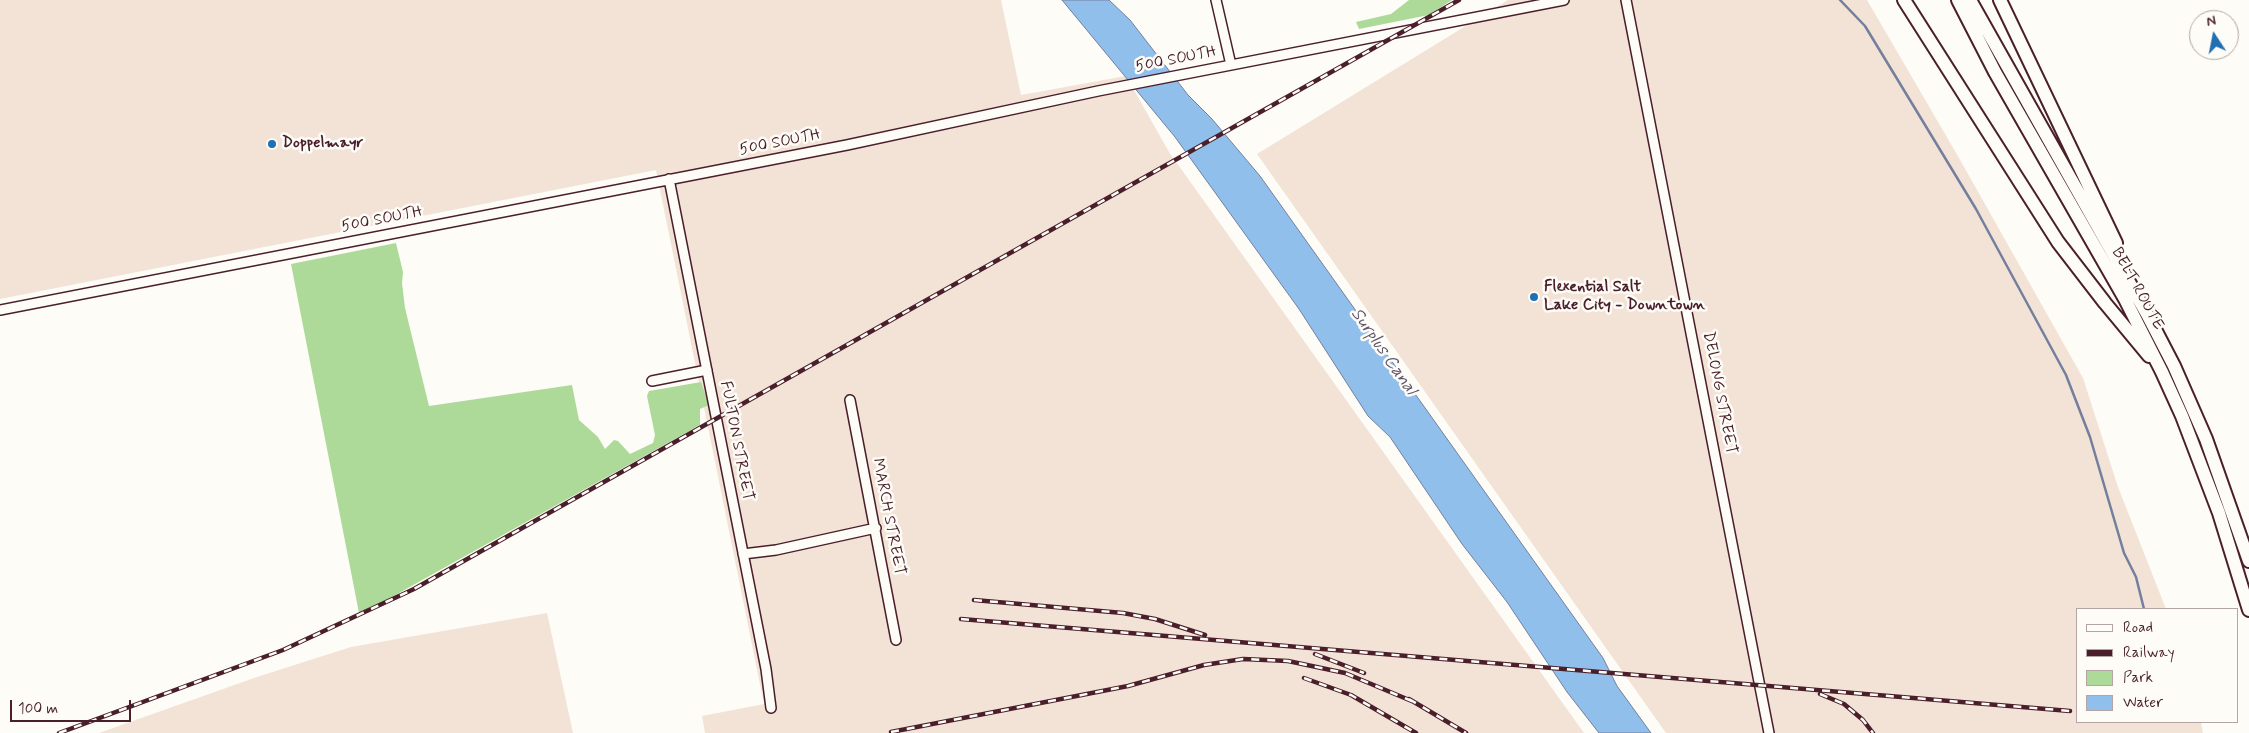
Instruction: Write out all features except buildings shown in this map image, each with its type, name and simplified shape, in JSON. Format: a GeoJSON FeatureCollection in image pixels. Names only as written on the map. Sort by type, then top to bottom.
{"type":"FeatureCollection","features":[{"type":"Feature","properties":{"kind":"highway"},"geometry":{"type":"LineString","coordinates":[[1904,0],[2058,242],[2162,372]]}},
{"type":"Feature","properties":{"kind":"highway","name":"BELT ROUTE"},"geometry":{"type":"LineString","coordinates":[[1958,0],[1995,72],[2125,298],[2162,372],[2204,470],[2240,576],[2249,610]]}},
{"type":"Feature","properties":{"kind":"highway","name":"BELT ROUTE"},"geometry":{"type":"LineString","coordinates":[[1970,0],[2147,314],[2206,438],[2249,561]]}},
{"type":"Feature","properties":{"kind":"highway"},"geometry":{"type":"LineString","coordinates":[[2000,0],[2095,198],[2147,314]]}},
{"type":"Feature","properties":{"kind":"street"},"geometry":{"type":"LineString","coordinates":[[1216,0],[1231,65]]}},
{"type":"Feature","properties":{"kind":"street","name":"500 SOUTH"},"geometry":{"type":"LineString","coordinates":[[0,310],[847,145],[1125,86],[1564,0]]}},
{"type":"Feature","properties":{"kind":"street","name":"DELONG STREET"},"geometry":{"type":"LineString","coordinates":[[1626,0],[1769,733]]}},
{"type":"Feature","properties":{"kind":"street","name":"FULTON STREET"},"geometry":{"type":"LineString","coordinates":[[669,179],[772,708]]}},
{"type":"Feature","properties":{"kind":"street"},"geometry":{"type":"LineString","coordinates":[[652,381],[707,370]]}},
{"type":"Feature","properties":{"kind":"street","name":"MARCH STREET"},"geometry":{"type":"LineString","coordinates":[[850,400],[896,640]]}},
{"type":"Feature","properties":{"kind":"street"},"geometry":{"type":"LineString","coordinates":[[743,554],[776,550],[876,528]]}},
{"type":"Feature","properties":{"kind":"shaded area"},"geometry":{"type":"Polygon","coordinates":[[[0,0],[1001,0],[1021,95],[1126,76],[1169,152],[1584,733],[705,733],[702,716],[764,704],[656,170],[0,299],[0,0]]]}},
{"type":"Feature","properties":{"kind":"shaded area"},"geometry":{"type":"Polygon","coordinates":[[[1508,0],[1867,0],[2083,378],[2118,487],[2166,608],[2076,608],[2076,723],[2201,723],[2203,733],[1666,733],[1257,154],[1508,0]]]}},
{"type":"Feature","properties":{"kind":"shaded area"},"geometry":{"type":"Polygon","coordinates":[[[547,613],[573,733],[99,733],[257,677],[351,647],[547,613]]]}},
{"type":"Feature","properties":{"kind":"green space"},"geometry":{"type":"Polygon","coordinates":[[[1409,0],[1452,0],[1429,15],[1359,29],[1356,22],[1391,14],[1409,0]]]}},
{"type":"Feature","properties":{"kind":"green space"},"geometry":{"type":"Polygon","coordinates":[[[396,243],[403,272],[402,283],[405,308],[429,406],[572,385],[579,420],[598,437],[605,449],[614,440],[618,441],[630,454],[653,443],[655,435],[647,396],[649,391],[701,382],[709,405],[700,409],[700,425],[390,598],[359,613],[291,264],[396,243]]]}},
{"type":"Feature","properties":{"kind":"water","name":"Surplus Canal"},"geometry":{"type":"Polygon","coordinates":[[[1062,0],[1109,0],[1130,20],[1188,95],[1212,119],[1260,176],[1603,658],[1617,686],[1651,733],[1599,733],[1567,692],[1507,602],[1462,544],[1390,437],[1368,416],[1299,309],[1175,137],[1062,0]]]}},
{"type":"Feature","properties":{"kind":"waterway"},"geometry":{"type":"LineString","coordinates":[[1840,0],[1865,26],[1976,209],[2066,375],[2090,437],[2124,553],[2136,577],[2144,608]]}},
{"type":"Feature","properties":{"kind":"railway"},"geometry":{"type":"LineString","coordinates":[[59,733],[283,650],[414,589],[1459,0]]}},
{"type":"Feature","properties":{"kind":"railway"},"geometry":{"type":"LineString","coordinates":[[974,600],[1123,613],[1155,619],[1205,635]]}},
{"type":"Feature","properties":{"kind":"railway"},"geometry":{"type":"LineString","coordinates":[[961,619],[2070,711]]}},
{"type":"Feature","properties":{"kind":"railway"},"geometry":{"type":"LineString","coordinates":[[1315,654],[1364,673]]}},
{"type":"Feature","properties":{"kind":"railway"},"geometry":{"type":"LineString","coordinates":[[891,732],[1128,686],[1204,665],[1243,659],[1288,661],[1345,673],[1414,702]]}},
{"type":"Feature","properties":{"kind":"railway"},"geometry":{"type":"LineString","coordinates":[[1304,678],[1351,695],[1416,733]]}},
{"type":"Feature","properties":{"kind":"railway"},"geometry":{"type":"LineString","coordinates":[[1820,694],[1844,704],[1863,720],[1873,733]]}},
{"type":"Feature","properties":{"kind":"railway"},"geometry":{"type":"LineString","coordinates":[[1409,699],[1466,733]]}},
{"type":"Feature","properties":{"kind":"place","name":"Doppelmayr"},"geometry":{"type":"Point","coordinates":[272,144]}},
{"type":"Feature","properties":{"kind":"place","name":"Flexential Salt Lake City - Downtown"},"geometry":{"type":"Point","coordinates":[1534,297]}}]}
